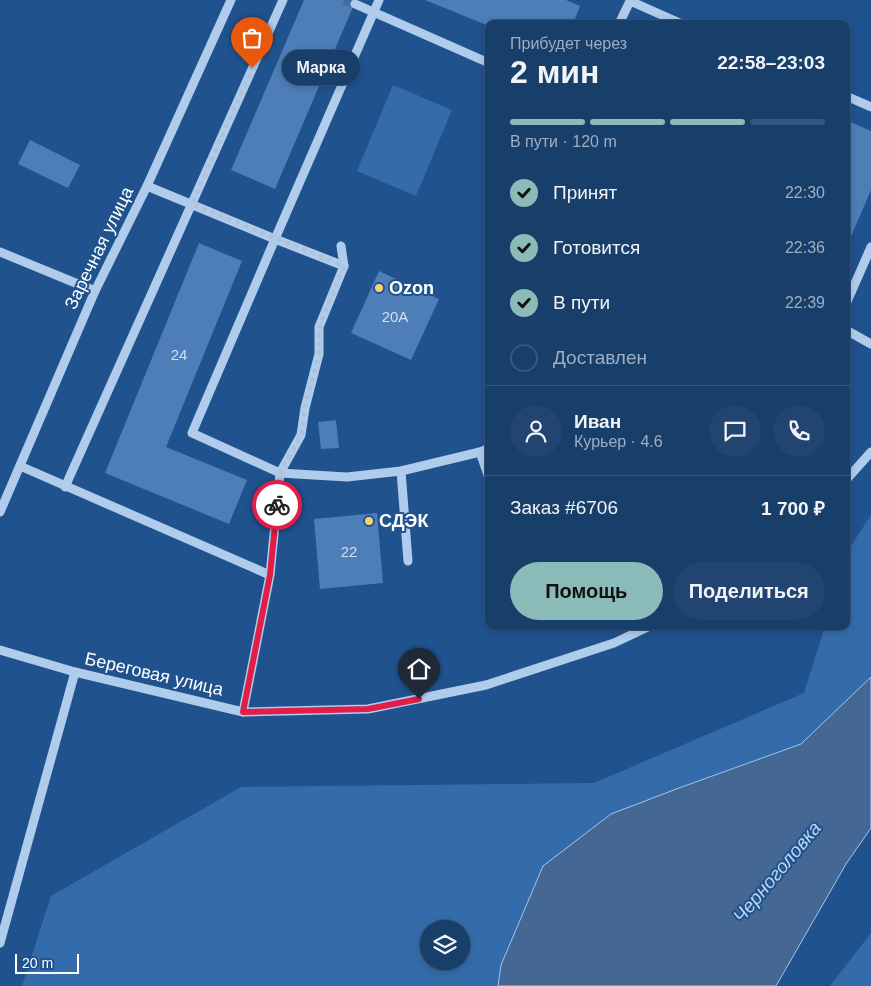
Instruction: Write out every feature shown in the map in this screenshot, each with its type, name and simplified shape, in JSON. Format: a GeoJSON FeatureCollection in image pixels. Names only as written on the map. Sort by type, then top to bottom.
{"type":"FeatureCollection","features":[{"type":"Feature","properties":{"kind":"street","name":"Заречная улица"},"geometry":{"type":"LineString","coordinates":[[0,512],[95,291],[147,186],[231,0]]}},
{"type":"Feature","properties":{"kind":"street"},"geometry":{"type":"LineString","coordinates":[[65,487],[283,0]]}},
{"type":"Feature","properties":{"kind":"street"},"geometry":{"type":"LineString","coordinates":[[379,0],[192,433],[280,473],[347,477],[401,471],[484,450]]}},
{"type":"Feature","properties":{"kind":"street"},"geometry":{"type":"LineString","coordinates":[[621,20],[630,1],[673,20]]}},
{"type":"Feature","properties":{"kind":"street"},"geometry":{"type":"LineString","coordinates":[[355,4],[485,61]]}},
{"type":"Feature","properties":{"kind":"street"},"geometry":{"type":"LineString","coordinates":[[850,98],[871,107]]}},
{"type":"Feature","properties":{"kind":"street"},"geometry":{"type":"LineString","coordinates":[[147,186],[344,266]]}},
{"type":"Feature","properties":{"kind":"street"},"geometry":{"type":"LineString","coordinates":[[243,712],[270,575],[280,473],[301,435],[305,408],[319,354],[319,327],[344,266],[341,246]]}},
{"type":"Feature","properties":{"kind":"street"},"geometry":{"type":"LineString","coordinates":[[850,295],[871,247]]}},
{"type":"Feature","properties":{"kind":"street"},"geometry":{"type":"LineString","coordinates":[[0,252],[95,291]]}},
{"type":"Feature","properties":{"kind":"street"},"geometry":{"type":"LineString","coordinates":[[850,332],[871,344]]}},
{"type":"Feature","properties":{"kind":"street"},"geometry":{"type":"LineString","coordinates":[[850,476],[871,452]]}},
{"type":"Feature","properties":{"kind":"street"},"geometry":{"type":"LineString","coordinates":[[20,466],[270,575]]}},
{"type":"Feature","properties":{"kind":"street"},"geometry":{"type":"LineString","coordinates":[[401,471],[408,561]]}},
{"type":"Feature","properties":{"kind":"street","name":"Береговая улица"},"geometry":{"type":"LineString","coordinates":[[0,650],[76,672],[243,712],[368,709],[486,685],[614,643],[642,630]]}},
{"type":"Feature","properties":{"kind":"street"},"geometry":{"type":"LineString","coordinates":[[0,943],[76,672]]}},
{"type":"Feature","properties":{"kind":"shaded area"},"geometry":{"type":"Polygon","coordinates":[[[393,85],[452,110],[416,196],[357,171],[393,85]]]}},
{"type":"Feature","properties":{"kind":"shaded area"},"geometry":{"type":"Polygon","coordinates":[[[871,515],[871,677],[801,744],[679,788],[543,866],[501,965],[498,986],[22,986],[51,896],[241,787],[594,783],[804,693],[824,630],[850,630],[850,547],[871,515]]]}},
{"type":"Feature","properties":{"kind":"shaded area"},"geometry":{"type":"Polygon","coordinates":[[[871,933],[871,986],[830,986],[871,933]]]}},
{"type":"Feature","properties":{"kind":"water","name":"Черноголовка"},"geometry":{"type":"Polygon","coordinates":[[[871,677],[871,828],[846,864],[776,986],[498,986],[501,965],[543,866],[611,814],[801,744],[871,677]]]}},
{"type":"Feature","properties":{"kind":"building"},"geometry":{"type":"Polygon","coordinates":[[[304,0],[356,0],[275,189],[231,170],[304,0]]]}},
{"type":"Feature","properties":{"kind":"building"},"geometry":{"type":"Polygon","coordinates":[[[425,0],[566,0],[580,6],[575,20],[485,20],[485,24],[425,0]]]}},
{"type":"Feature","properties":{"kind":"building"},"geometry":{"type":"Polygon","coordinates":[[[850,122],[871,131],[871,190],[850,239],[850,122]]]}},
{"type":"Feature","properties":{"kind":"building"},"geometry":{"type":"Polygon","coordinates":[[[30,140],[80,165],[68,188],[18,164],[30,140]]]}},
{"type":"Feature","properties":{"kind":"building"},"geometry":{"type":"Polygon","coordinates":[[[199,243],[242,261],[166,447],[247,480],[229,524],[105,473],[199,243]]]}},
{"type":"Feature","properties":{"kind":"building"},"geometry":{"type":"Polygon","coordinates":[[[379,271],[439,299],[411,360],[351,333],[379,271]]]}},
{"type":"Feature","properties":{"kind":"building"},"geometry":{"type":"Polygon","coordinates":[[[336,420],[339,448],[321,449],[318,422],[336,420]]]}},
{"type":"Feature","properties":{"kind":"building"},"geometry":{"type":"Polygon","coordinates":[[[377,513],[383,583],[320,589],[314,519],[377,513]]]}},
{"type":"Feature","properties":{"kind":"tunnel"},"geometry":{"type":"LineString","coordinates":[[344,0],[355,4]]}},
{"type":"Feature","properties":{"kind":"way so far"},"geometry":{"type":"LineString","coordinates":[[252,68],[192,204],[344,266],[319,327],[319,354],[305,408],[301,435],[280,473],[277,505]]}},
{"type":"Feature","properties":{"kind":"place","name":"Марка"},"geometry":{"type":"Point","coordinates":[252,68]}},
{"type":"Feature","properties":{"kind":"place","name":"Ozon"},"geometry":{"type":"Point","coordinates":[379,288]}},
{"type":"Feature","properties":{"kind":"place","name":"СДЭК"},"geometry":{"type":"Point","coordinates":[369,521]}},
{"type":"Feature","properties":{"kind":"route"},"geometry":{"type":"LineString","coordinates":[[277,505],[270,575],[243,712],[368,709],[419,699]]}}]}
